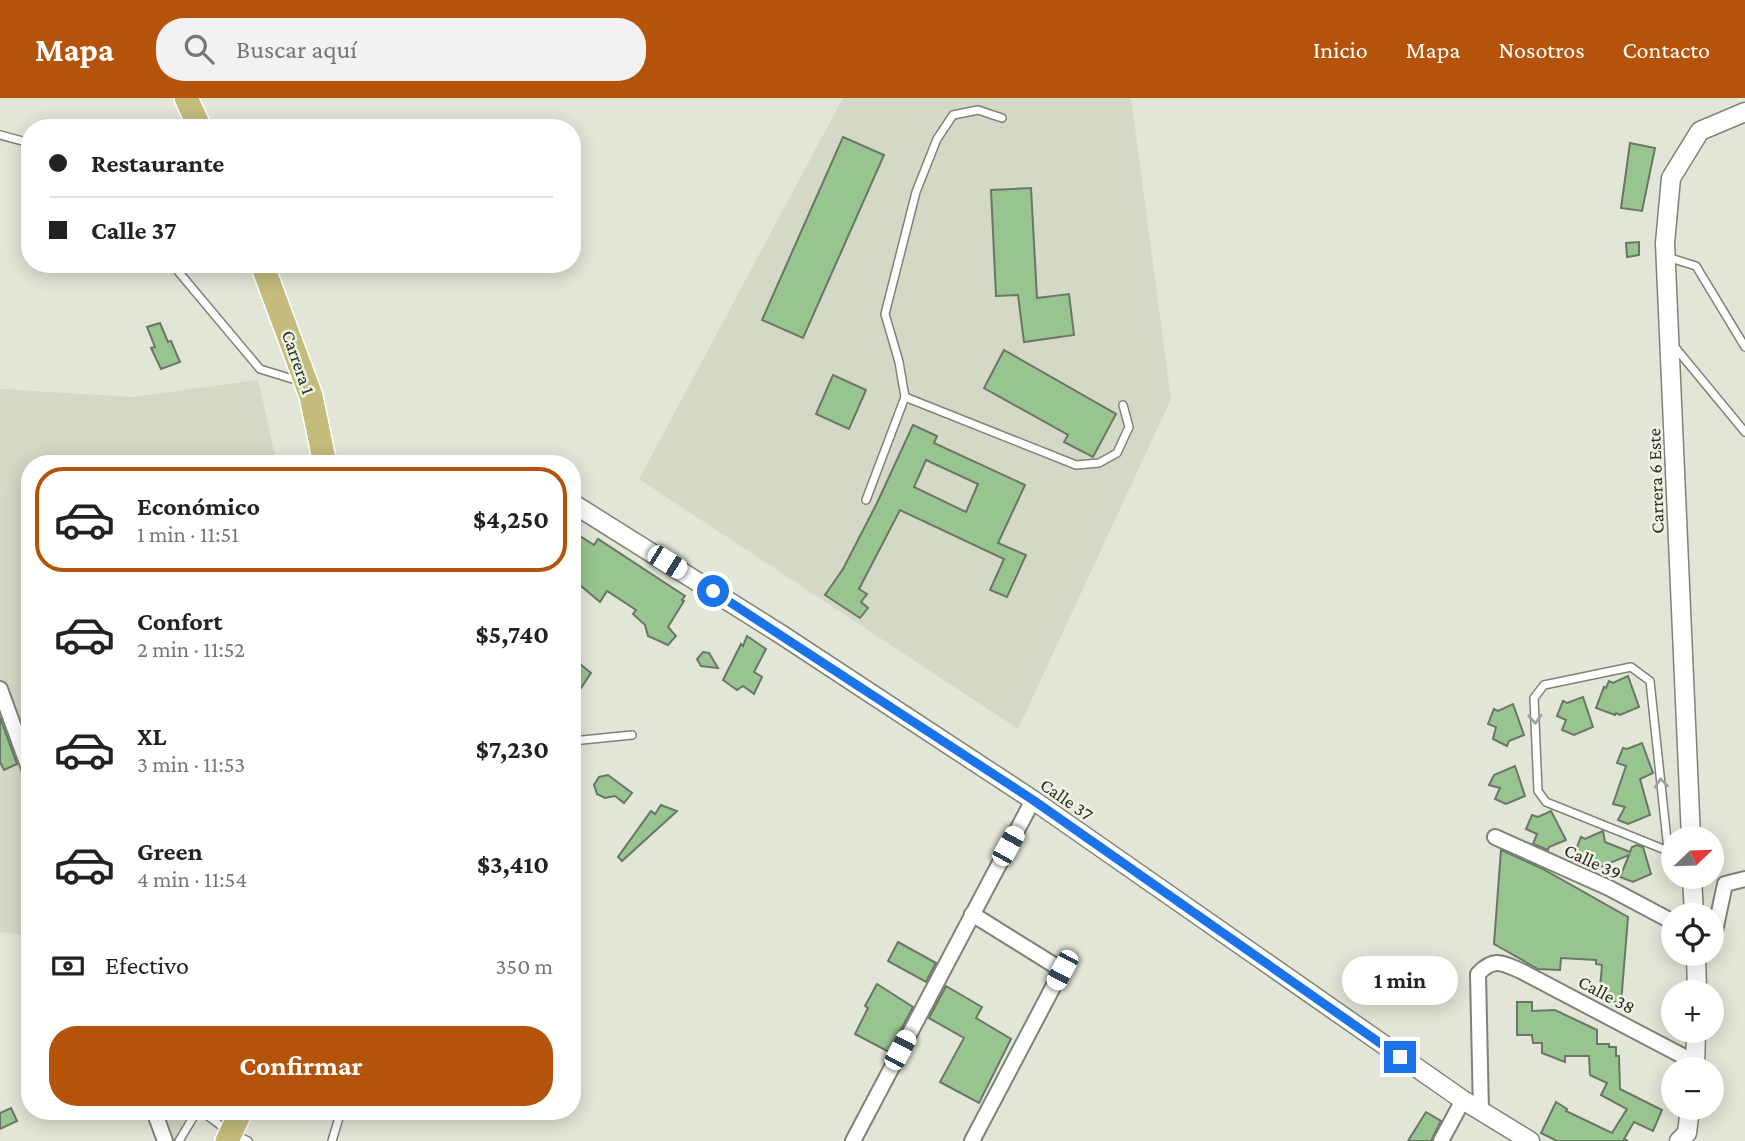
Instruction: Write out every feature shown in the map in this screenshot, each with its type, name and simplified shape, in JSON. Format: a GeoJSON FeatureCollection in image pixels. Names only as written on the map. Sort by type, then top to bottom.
{"type":"FeatureCollection","features":[{"type":"Feature","properties":{"kind":"main road"},"geometry":{"type":"LineString","coordinates":[[186,98],[196,119]]}},
{"type":"Feature","properties":{"kind":"main road","name":"Carrera 1"},"geometry":{"type":"LineString","coordinates":[[265,273],[306,383],[323,455]]}},
{"type":"Feature","properties":{"kind":"main road"},"geometry":{"type":"LineString","coordinates":[[235,1138],[239,1120]]}},
{"type":"Feature","properties":{"kind":"street","name":"Carrera 6 Este"},"geometry":{"type":"LineString","coordinates":[[1690,826],[1666,257],[1671,178],[1700,131],[1745,112]]}},
{"type":"Feature","properties":{"kind":"street","name":"Calle 37"},"geometry":{"type":"LineString","coordinates":[[581,509],[782,635],[1033,800],[1463,1100],[1530,1141]]}},
{"type":"Feature","properties":{"kind":"street"},"geometry":{"type":"LineString","coordinates":[[0,689],[21,746]]}},
{"type":"Feature","properties":{"kind":"street"},"geometry":{"type":"LineString","coordinates":[[853,1141],[1033,800]]}},
{"type":"Feature","properties":{"kind":"street","name":"Calle 39"},"geometry":{"type":"LineString","coordinates":[[1495,837],[1609,888],[1661,916]]}},
{"type":"Feature","properties":{"kind":"street"},"geometry":{"type":"LineString","coordinates":[[1721,903],[1725,884],[1745,879]]}},
{"type":"Feature","properties":{"kind":"street"},"geometry":{"type":"LineString","coordinates":[[972,914],[1062,970],[972,1141]]}},
{"type":"Feature","properties":{"kind":"street","name":"Calle 38"},"geometry":{"type":"LineString","coordinates":[[1482,1112],[1478,974],[1488,964],[1500,963],[1521,971],[1679,1057]]}},
{"type":"Feature","properties":{"kind":"street"},"geometry":{"type":"LineString","coordinates":[[1441,1141],[1463,1100]]}},
{"type":"Feature","properties":{"kind":"street"},"geometry":{"type":"LineString","coordinates":[[157,1120],[165,1141]]}},
{"type":"Feature","properties":{"kind":"street"},"geometry":{"type":"LineString","coordinates":[[1679,1141],[1687,1133],[1689,1120]]}},
{"type":"Feature","properties":{"kind":"lane"},"geometry":{"type":"LineString","coordinates":[[866,500],[905,397],[899,362],[885,314],[916,192],[937,139],[953,115],[978,110],[1002,118]]}},
{"type":"Feature","properties":{"kind":"lane"},"geometry":{"type":"LineString","coordinates":[[0,135],[21,141]]}},
{"type":"Feature","properties":{"kind":"lane"},"geometry":{"type":"LineString","coordinates":[[1666,257],[1696,266],[1745,347]]}},
{"type":"Feature","properties":{"kind":"lane"},"geometry":{"type":"LineString","coordinates":[[180,273],[260,369],[306,383]]}},
{"type":"Feature","properties":{"kind":"lane"},"geometry":{"type":"LineString","coordinates":[[1670,340],[1745,432]]}},
{"type":"Feature","properties":{"kind":"lane"},"geometry":{"type":"LineString","coordinates":[[905,397],[1076,465],[1100,463],[1117,453],[1129,426],[1123,405]]}},
{"type":"Feature","properties":{"kind":"lane"},"geometry":{"type":"LineString","coordinates":[[1631,667],[1650,681],[1670,852],[1546,802],[1538,791],[1534,698],[1545,685],[1631,667]]}},
{"type":"Feature","properties":{"kind":"lane"},"geometry":{"type":"LineString","coordinates":[[581,740],[632,734]]}},
{"type":"Feature","properties":{"kind":"lane"},"geometry":{"type":"LineString","coordinates":[[179,1141],[193,1120]]}},
{"type":"Feature","properties":{"kind":"lane"},"geometry":{"type":"LineString","coordinates":[[211,1120],[235,1138]]}},
{"type":"Feature","properties":{"kind":"lane"},"geometry":{"type":"LineString","coordinates":[[332,1141],[338,1120]]}},
{"type":"Feature","properties":{"kind":"shaded area"},"geometry":{"type":"Polygon","coordinates":[[[843,98],[1131,98],[1171,399],[1018,729],[639,479],[843,98]]]}},
{"type":"Feature","properties":{"kind":"shaded area"},"geometry":{"type":"Polygon","coordinates":[[[258,380],[275,455],[21,455],[21,935],[0,932],[0,389],[133,397],[258,380]]]}},
{"type":"Feature","properties":{"kind":"shaded area"},"geometry":{"type":"Polygon","coordinates":[[[149,1120],[196,1120],[185,1141],[157,1141],[149,1120]]]}},
{"type":"Feature","properties":{"kind":"building"},"geometry":{"type":"Polygon","coordinates":[[[843,137],[884,155],[803,338],[762,320],[843,137]]]}},
{"type":"Feature","properties":{"kind":"building"},"geometry":{"type":"Polygon","coordinates":[[[1630,143],[1655,148],[1642,211],[1621,208],[1630,143]]]}},
{"type":"Feature","properties":{"kind":"building"},"geometry":{"type":"Polygon","coordinates":[[[1031,188],[1037,298],[1069,294],[1074,335],[1024,342],[1018,295],[996,296],[991,190],[1031,188]]]}},
{"type":"Feature","properties":{"kind":"building"},"geometry":{"type":"Polygon","coordinates":[[[1639,242],[1639,255],[1627,257],[1626,243],[1639,242]]]}},
{"type":"Feature","properties":{"kind":"building"},"geometry":{"type":"Polygon","coordinates":[[[160,323],[180,362],[161,369],[151,348],[155,347],[147,327],[160,323]]]}},
{"type":"Feature","properties":{"kind":"building"},"geometry":{"type":"Polygon","coordinates":[[[1004,350],[1116,414],[1093,457],[1064,442],[1068,435],[984,388],[1004,350]]]}},
{"type":"Feature","properties":{"kind":"building"},"geometry":{"type":"Polygon","coordinates":[[[833,375],[866,390],[849,429],[816,414],[833,375]]]}},
{"type":"Feature","properties":{"kind":"building"},"geometry":{"type":"Polygon","coordinates":[[[913,425],[937,436],[934,443],[1025,485],[998,543],[1026,555],[1007,597],[990,590],[1004,559],[900,510],[859,589],[867,594],[861,602],[868,608],[860,618],[825,595],[843,569],[913,425]],[[926,460],[914,487],[966,512],[978,484],[926,460]]]}},
{"type":"Feature","properties":{"kind":"building"},"geometry":{"type":"Polygon","coordinates":[[[581,537],[594,545],[598,539],[685,596],[668,627],[676,636],[668,645],[648,636],[645,625],[633,614],[636,610],[607,591],[600,602],[581,586],[581,537]]]}},
{"type":"Feature","properties":{"kind":"building"},"geometry":{"type":"Polygon","coordinates":[[[747,636],[766,649],[754,672],[762,677],[754,694],[743,686],[737,690],[723,680],[747,636]]]}},
{"type":"Feature","properties":{"kind":"building"},"geometry":{"type":"Polygon","coordinates":[[[703,652],[709,653],[718,668],[701,666],[697,659],[703,652]]]}},
{"type":"Feature","properties":{"kind":"building"},"geometry":{"type":"Polygon","coordinates":[[[581,665],[591,673],[581,688],[581,665]]]}},
{"type":"Feature","properties":{"kind":"building"},"geometry":{"type":"Polygon","coordinates":[[[1628,676],[1639,707],[1620,715],[1596,708],[1609,681],[1613,683],[1628,676]]]}},
{"type":"Feature","properties":{"kind":"building"},"geometry":{"type":"Polygon","coordinates":[[[1583,697],[1593,727],[1574,735],[1562,730],[1566,720],[1557,716],[1563,701],[1567,703],[1583,697]]]}},
{"type":"Feature","properties":{"kind":"building"},"geometry":{"type":"Polygon","coordinates":[[[1513,704],[1524,735],[1509,741],[1507,746],[1493,739],[1496,727],[1488,724],[1494,709],[1498,711],[1513,704]]]}},
{"type":"Feature","properties":{"kind":"building"},"geometry":{"type":"Polygon","coordinates":[[[0,717],[17,764],[4,770],[0,762],[0,717]]]}},
{"type":"Feature","properties":{"kind":"building"},"geometry":{"type":"Polygon","coordinates":[[[1642,743],[1653,773],[1640,779],[1650,815],[1628,824],[1618,820],[1625,807],[1613,804],[1626,766],[1617,763],[1623,748],[1642,743]]]}},
{"type":"Feature","properties":{"kind":"building"},"geometry":{"type":"Polygon","coordinates":[[[1515,766],[1525,796],[1506,804],[1495,799],[1500,788],[1489,785],[1494,775],[1515,766]]]}},
{"type":"Feature","properties":{"kind":"building"},"geometry":{"type":"Polygon","coordinates":[[[608,775],[632,793],[624,803],[615,796],[605,798],[597,794],[594,785],[599,777],[608,775]]]}},
{"type":"Feature","properties":{"kind":"building"},"geometry":{"type":"Polygon","coordinates":[[[661,805],[677,811],[622,861],[618,857],[651,811],[655,814],[661,805]]]}},
{"type":"Feature","properties":{"kind":"building"},"geometry":{"type":"Polygon","coordinates":[[[1551,811],[1566,840],[1549,847],[1548,850],[1533,844],[1537,834],[1526,829],[1532,815],[1538,817],[1551,811]]]}},
{"type":"Feature","properties":{"kind":"building"},"geometry":{"type":"Polygon","coordinates":[[[1603,831],[1605,842],[1630,852],[1632,847],[1637,845],[1643,847],[1651,874],[1633,882],[1620,877],[1629,855],[1593,870],[1581,865],[1584,856],[1575,852],[1581,837],[1585,839],[1603,831]]]}},
{"type":"Feature","properties":{"kind":"building"},"geometry":{"type":"Polygon","coordinates":[[[1501,850],[1541,868],[1628,917],[1621,1003],[1599,999],[1602,965],[1596,964],[1596,960],[1561,958],[1560,970],[1538,969],[1494,944],[1501,850]]]}},
{"type":"Feature","properties":{"kind":"building"},"geometry":{"type":"Polygon","coordinates":[[[898,942],[936,963],[926,982],[888,961],[898,942]]]}},
{"type":"Feature","properties":{"kind":"building"},"geometry":{"type":"Polygon","coordinates":[[[877,984],[913,1007],[889,1052],[855,1034],[868,1008],[865,1006],[877,984]]]}},
{"type":"Feature","properties":{"kind":"building"},"geometry":{"type":"Polygon","coordinates":[[[946,986],[982,1007],[976,1018],[1011,1039],[979,1103],[940,1082],[964,1038],[929,1018],[946,986]]]}},
{"type":"Feature","properties":{"kind":"building"},"geometry":{"type":"Polygon","coordinates":[[[1517,1002],[1532,1002],[1532,1011],[1555,1010],[1597,1030],[1597,1044],[1616,1047],[1616,1056],[1619,1056],[1620,1089],[1661,1110],[1653,1131],[1634,1122],[1624,1139],[1628,1141],[1557,1141],[1541,1133],[1556,1102],[1567,1109],[1566,1111],[1612,1133],[1627,1109],[1601,1095],[1607,1083],[1590,1075],[1589,1056],[1565,1056],[1565,1062],[1542,1053],[1542,1043],[1533,1043],[1532,1035],[1517,1035],[1517,1002]]]}},
{"type":"Feature","properties":{"kind":"building"},"geometry":{"type":"Polygon","coordinates":[[[11,1108],[17,1121],[0,1129],[0,1113],[11,1108]]]}},
{"type":"Feature","properties":{"kind":"building"},"geometry":{"type":"Polygon","coordinates":[[[1426,1112],[1441,1121],[1431,1141],[1408,1141],[1426,1112]]]}},
{"type":"Feature","properties":{"kind":"route"},"geometry":{"type":"LineString","coordinates":[[713,591],[1033,800],[1400,1057]]}}]}
